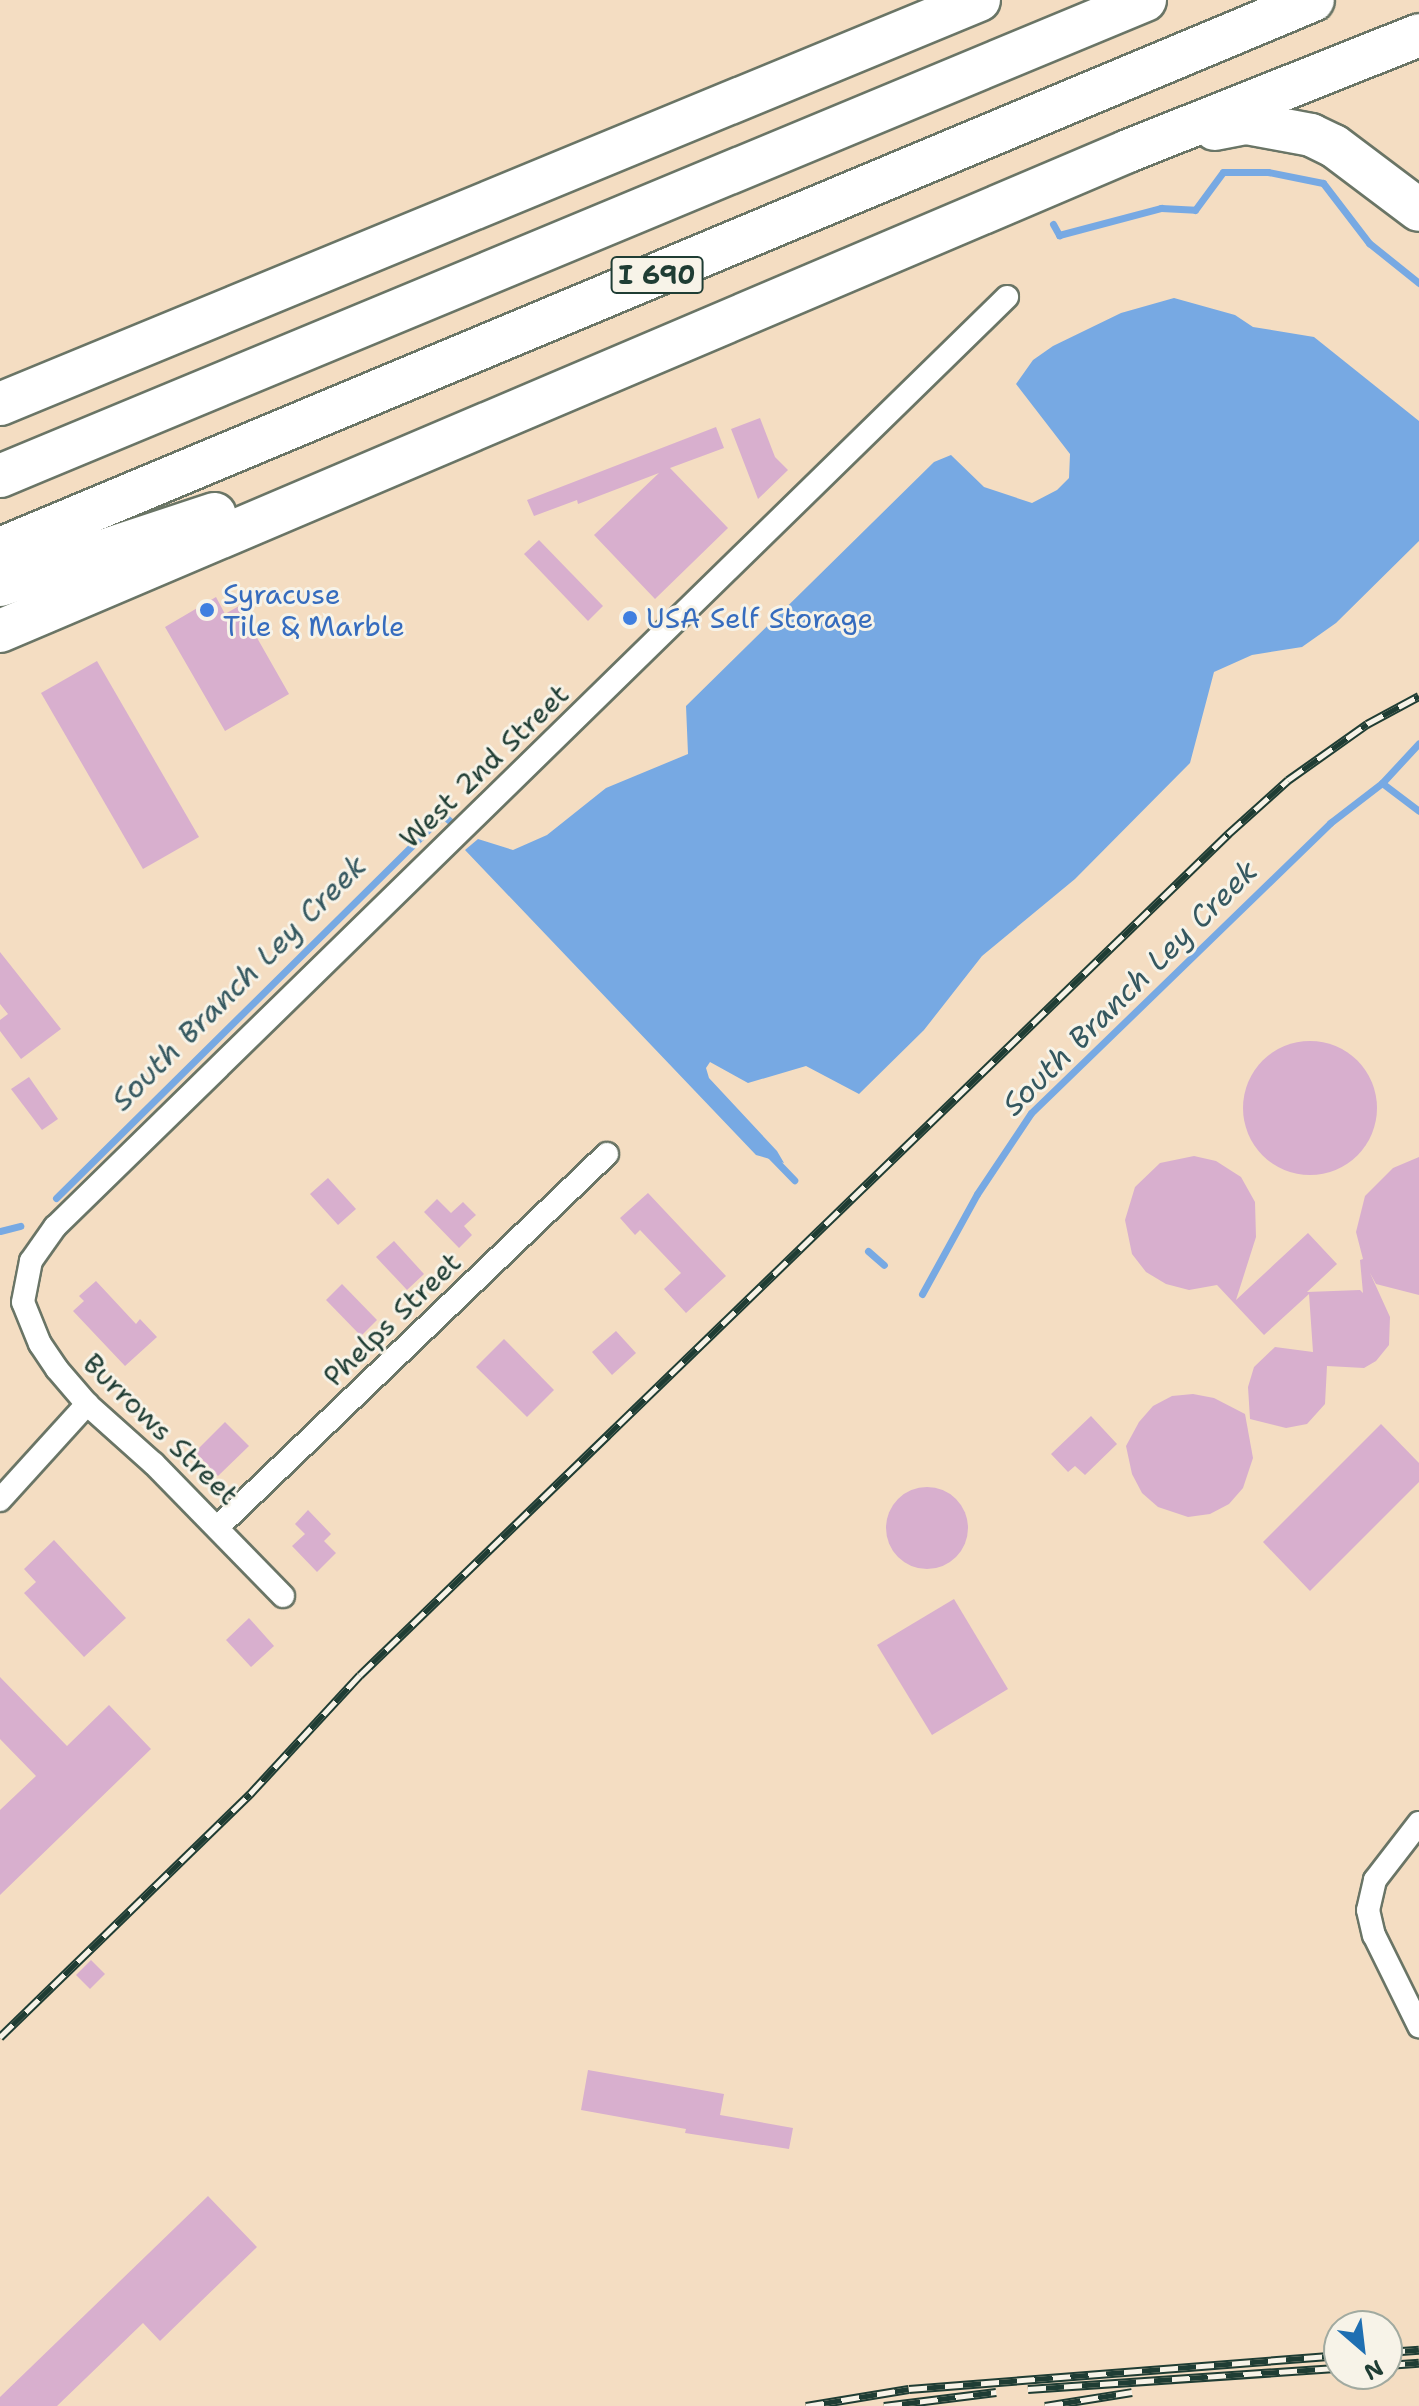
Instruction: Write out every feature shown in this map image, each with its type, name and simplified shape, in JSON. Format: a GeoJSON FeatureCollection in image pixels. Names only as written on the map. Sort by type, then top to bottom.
{"type":"FeatureCollection","features":[{"type":"Feature","properties":{"kind":"highway"},"geometry":{"type":"LineString","coordinates":[[853,53],[949,0]]}},
{"type":"Feature","properties":{"kind":"highway"},"geometry":{"type":"LineString","coordinates":[[0,404],[979,0]]}},
{"type":"Feature","properties":{"kind":"highway","name":"I 690"},"geometry":{"type":"LineString","coordinates":[[0,476],[1145,0]]}},
{"type":"Feature","properties":{"kind":"highway","name":"I 690"},"geometry":{"type":"LineString","coordinates":[[0,549],[1313,0]]}},
{"type":"Feature","properties":{"kind":"highway"},"geometry":{"type":"LineString","coordinates":[[0,631],[499,422],[1128,151],[1419,35]]}},
{"type":"Feature","properties":{"kind":"highway"},"geometry":{"type":"LineString","coordinates":[[1128,151],[1222,127],[1267,124],[1311,135],[1334,146],[1419,210]]}},
{"type":"Feature","properties":{"kind":"highway"},"geometry":{"type":"LineString","coordinates":[[0,430],[289,285]]}},
{"type":"Feature","properties":{"kind":"highway"},"geometry":{"type":"LineString","coordinates":[[0,585],[499,422]]}},
{"type":"Feature","properties":{"kind":"street","name":"West 2nd Street"},"geometry":{"type":"LineString","coordinates":[[23,1290],[31,1261],[55,1227],[1007,297]]}},
{"type":"Feature","properties":{"kind":"street","name":"Phelps Street"},"geometry":{"type":"LineString","coordinates":[[218,1527],[607,1154]]}},
{"type":"Feature","properties":{"kind":"street","name":"Burrows Street"},"geometry":{"type":"LineString","coordinates":[[23,1290],[23,1302],[40,1344],[87,1404],[218,1527],[283,1596]]}},
{"type":"Feature","properties":{"kind":"street"},"geometry":{"type":"LineString","coordinates":[[0,1500],[87,1404]]}},
{"type":"Feature","properties":{"kind":"street"},"geometry":{"type":"LineString","coordinates":[[1419,1823],[1375,1880],[1368,1910],[1374,1935],[1419,2026]]}},
{"type":"Feature","properties":{"kind":"water"},"geometry":{"type":"Polygon","coordinates":[[[1174,298],[1235,315],[1253,327],[1314,337],[1419,421],[1419,541],[1336,623],[1302,647],[1252,655],[1214,672],[1190,763],[1075,879],[982,956],[924,1030],[859,1094],[806,1066],[748,1083],[710,1062],[706,1068],[709,1078],[777,1151],[784,1163],[756,1155],[465,850],[478,839],[513,850],[547,835],[606,788],[688,754],[686,706],[934,462],[951,455],[984,487],[1032,503],[1057,490],[1069,478],[1070,454],[1016,384],[1033,360],[1053,346],[1121,313],[1174,298]]]}},
{"type":"Feature","properties":{"kind":"building"},"geometry":{"type":"Polygon","coordinates":[[[760,418],[775,457],[788,470],[758,499],[731,429],[760,418]]]}},
{"type":"Feature","properties":{"kind":"building"},"geometry":{"type":"Polygon","coordinates":[[[716,427],[724,448],[670,468],[728,528],[655,599],[594,535],[659,473],[578,504],[577,500],[534,516],[527,500],[716,427]]]}},
{"type":"Feature","properties":{"kind":"building"},"geometry":{"type":"Polygon","coordinates":[[[539,540],[603,606],[588,621],[524,554],[539,540]]]}},
{"type":"Feature","properties":{"kind":"building"},"geometry":{"type":"Polygon","coordinates":[[[216,597],[225,614],[239,606],[289,694],[225,731],[165,627],[216,597]]]}},
{"type":"Feature","properties":{"kind":"building"},"geometry":{"type":"Polygon","coordinates":[[[97,661],[199,837],[143,869],[41,693],[97,661]]]}},
{"type":"Feature","properties":{"kind":"building"},"geometry":{"type":"Polygon","coordinates":[[[0,952],[61,1029],[21,1059],[0,1031],[0,1020],[8,1014],[0,1004],[0,952]]]}},
{"type":"Feature","properties":{"kind":"building"},"geometry":{"type":"Polygon","coordinates":[[[1310,1041],[1336,1046],[1358,1060],[1372,1082],[1377,1108],[1372,1134],[1358,1156],[1336,1170],[1310,1175],[1284,1170],[1262,1156],[1248,1134],[1243,1108],[1248,1082],[1262,1060],[1284,1046],[1310,1041]]]}},
{"type":"Feature","properties":{"kind":"building"},"geometry":{"type":"Polygon","coordinates":[[[29,1077],[58,1119],[42,1130],[11,1089],[29,1077]]]}},
{"type":"Feature","properties":{"kind":"building"},"geometry":{"type":"Polygon","coordinates":[[[1194,1156],[1216,1161],[1241,1177],[1255,1202],[1256,1237],[1236,1300],[1308,1233],[1337,1264],[1307,1292],[1360,1290],[1363,1293],[1360,1260],[1363,1259],[1356,1232],[1365,1196],[1393,1168],[1419,1157],[1419,1295],[1376,1284],[1370,1273],[1390,1317],[1389,1345],[1376,1361],[1364,1368],[1327,1366],[1325,1404],[1307,1424],[1286,1428],[1250,1419],[1248,1387],[1254,1367],[1275,1347],[1313,1352],[1309,1294],[1264,1335],[1217,1285],[1189,1290],[1166,1284],[1146,1272],[1132,1254],[1125,1220],[1135,1187],[1160,1163],[1194,1156]]]}},
{"type":"Feature","properties":{"kind":"building"},"geometry":{"type":"Polygon","coordinates":[[[328,1178],[356,1209],[338,1225],[310,1194],[328,1178]]]}},
{"type":"Feature","properties":{"kind":"building"},"geometry":{"type":"Polygon","coordinates":[[[648,1193],[726,1276],[686,1313],[664,1289],[681,1273],[640,1230],[635,1235],[620,1218],[648,1193]]]}},
{"type":"Feature","properties":{"kind":"building"},"geometry":{"type":"Polygon","coordinates":[[[437,1199],[451,1213],[463,1202],[476,1215],[464,1226],[472,1235],[459,1248],[424,1212],[437,1199]]]}},
{"type":"Feature","properties":{"kind":"building"},"geometry":{"type":"Polygon","coordinates":[[[394,1241],[424,1274],[407,1290],[376,1257],[394,1241]]]}},
{"type":"Feature","properties":{"kind":"building"},"geometry":{"type":"Polygon","coordinates":[[[96,1281],[136,1324],[140,1319],[157,1337],[125,1366],[73,1311],[84,1301],[79,1296],[96,1281]]]}},
{"type":"Feature","properties":{"kind":"building"},"geometry":{"type":"Polygon","coordinates":[[[342,1284],[377,1320],[361,1336],[326,1300],[342,1284]]]}},
{"type":"Feature","properties":{"kind":"building"},"geometry":{"type":"Polygon","coordinates":[[[616,1331],[636,1353],[612,1375],[592,1352],[616,1331]]]}},
{"type":"Feature","properties":{"kind":"building"},"geometry":{"type":"Polygon","coordinates":[[[504,1339],[554,1390],[527,1417],[476,1367],[504,1339]]]}},
{"type":"Feature","properties":{"kind":"building"},"geometry":{"type":"Polygon","coordinates":[[[1193,1394],[1214,1398],[1245,1414],[1253,1458],[1243,1488],[1229,1504],[1210,1514],[1188,1517],[1158,1507],[1142,1493],[1132,1474],[1126,1446],[1139,1422],[1153,1406],[1172,1396],[1193,1394]]]}},
{"type":"Feature","properties":{"kind":"building"},"geometry":{"type":"Polygon","coordinates":[[[1091,1416],[1117,1444],[1085,1475],[1075,1466],[1068,1472],[1051,1454],[1091,1416]]]}},
{"type":"Feature","properties":{"kind":"building"},"geometry":{"type":"Polygon","coordinates":[[[225,1422],[249,1446],[218,1476],[195,1452],[225,1422]]]}},
{"type":"Feature","properties":{"kind":"building"},"geometry":{"type":"Polygon","coordinates":[[[1381,1424],[1419,1463],[1419,1482],[1310,1591],[1263,1542],[1381,1424]]]}},
{"type":"Feature","properties":{"kind":"building"},"geometry":{"type":"Polygon","coordinates":[[[919,1487],[935,1487],[950,1494],[961,1505],[968,1528],[965,1544],[956,1557],[935,1569],[919,1569],[904,1562],[893,1551],[886,1536],[886,1520],[893,1505],[904,1494],[919,1487]]]}},
{"type":"Feature","properties":{"kind":"building"},"geometry":{"type":"Polygon","coordinates":[[[308,1510],[331,1534],[324,1541],[336,1553],[317,1572],[292,1546],[305,1534],[295,1524],[308,1510]]]}},
{"type":"Feature","properties":{"kind":"building"},"geometry":{"type":"Polygon","coordinates":[[[54,1540],[126,1618],[84,1657],[24,1593],[36,1582],[24,1569],[54,1540]]]}},
{"type":"Feature","properties":{"kind":"building"},"geometry":{"type":"Polygon","coordinates":[[[954,1599],[1008,1689],[932,1735],[877,1645],[954,1599]]]}},
{"type":"Feature","properties":{"kind":"building"},"geometry":{"type":"Polygon","coordinates":[[[249,1618],[274,1646],[251,1667],[226,1640],[249,1618]]]}},
{"type":"Feature","properties":{"kind":"building"},"geometry":{"type":"Polygon","coordinates":[[[0,1677],[67,1746],[109,1705],[151,1749],[0,1895],[0,1810],[36,1776],[0,1739],[0,1677]]]}},
{"type":"Feature","properties":{"kind":"building"},"geometry":{"type":"Polygon","coordinates":[[[91,1960],[105,1974],[90,1989],[76,1975],[91,1960]]]}},
{"type":"Feature","properties":{"kind":"building"},"geometry":{"type":"Polygon","coordinates":[[[588,2070],[724,2094],[720,2115],[793,2128],[789,2149],[685,2133],[686,2129],[581,2110],[588,2070]]]}},
{"type":"Feature","properties":{"kind":"building"},"geometry":{"type":"Polygon","coordinates":[[[208,2196],[257,2247],[160,2341],[143,2323],[57,2406],[0,2406],[0,2397],[208,2196]]]}},
{"type":"Feature","properties":{"kind":"waterway"},"geometry":{"type":"LineString","coordinates":[[1053,224],[1059,235],[1161,208],[1195,210],[1223,172],[1268,172],[1323,183],[1369,243],[1419,283]]}},
{"type":"Feature","properties":{"kind":"waterway"},"geometry":{"type":"LineString","coordinates":[[1382,783],[1419,743]]}},
{"type":"Feature","properties":{"kind":"waterway","name":"South Branch Ley Creek"},"geometry":{"type":"LineString","coordinates":[[922,1294],[977,1194],[1031,1113],[1330,823],[1382,783],[1419,811]]}},
{"type":"Feature","properties":{"kind":"waterway","name":"South Branch Ley Creek"},"geometry":{"type":"LineString","coordinates":[[56,1198],[443,815],[457,827]]}},
{"type":"Feature","properties":{"kind":"waterway","name":"South Branch Ley Creek"},"geometry":{"type":"LineString","coordinates":[[770,1155],[794,1180]]}},
{"type":"Feature","properties":{"kind":"waterway","name":"South Branch Ley Creek"},"geometry":{"type":"LineString","coordinates":[[0,1231],[20,1226]]}},
{"type":"Feature","properties":{"kind":"waterway","name":"South Branch Ley Creek"},"geometry":{"type":"LineString","coordinates":[[868,1251],[884,1265]]}},
{"type":"Feature","properties":{"kind":"railway"},"geometry":{"type":"LineString","coordinates":[[0,2037],[250,1794],[360,1675],[1228,834],[1288,780],[1367,724],[1419,696]]}},
{"type":"Feature","properties":{"kind":"railway"},"geometry":{"type":"LineString","coordinates":[[1403,2351],[1419,2350]]}},
{"type":"Feature","properties":{"kind":"railway"},"geometry":{"type":"LineString","coordinates":[[806,2406],[909,2389],[1323,2356]]}},
{"type":"Feature","properties":{"kind":"railway"},"geometry":{"type":"LineString","coordinates":[[1403,2364],[1419,2363]]}},
{"type":"Feature","properties":{"kind":"railway"},"geometry":{"type":"LineString","coordinates":[[1028,2389],[1323,2369]]}},
{"type":"Feature","properties":{"kind":"railway"},"geometry":{"type":"LineString","coordinates":[[884,2406],[996,2392]]}},
{"type":"Feature","properties":{"kind":"railway"},"geometry":{"type":"LineString","coordinates":[[1045,2406],[1132,2392]]}},
{"type":"Feature","properties":{"kind":"place","name":"Syracuse Tile & Marble"},"geometry":{"type":"Point","coordinates":[207,610]}},
{"type":"Feature","properties":{"kind":"place","name":"USA Self Storage"},"geometry":{"type":"Point","coordinates":[630,618]}}]}
